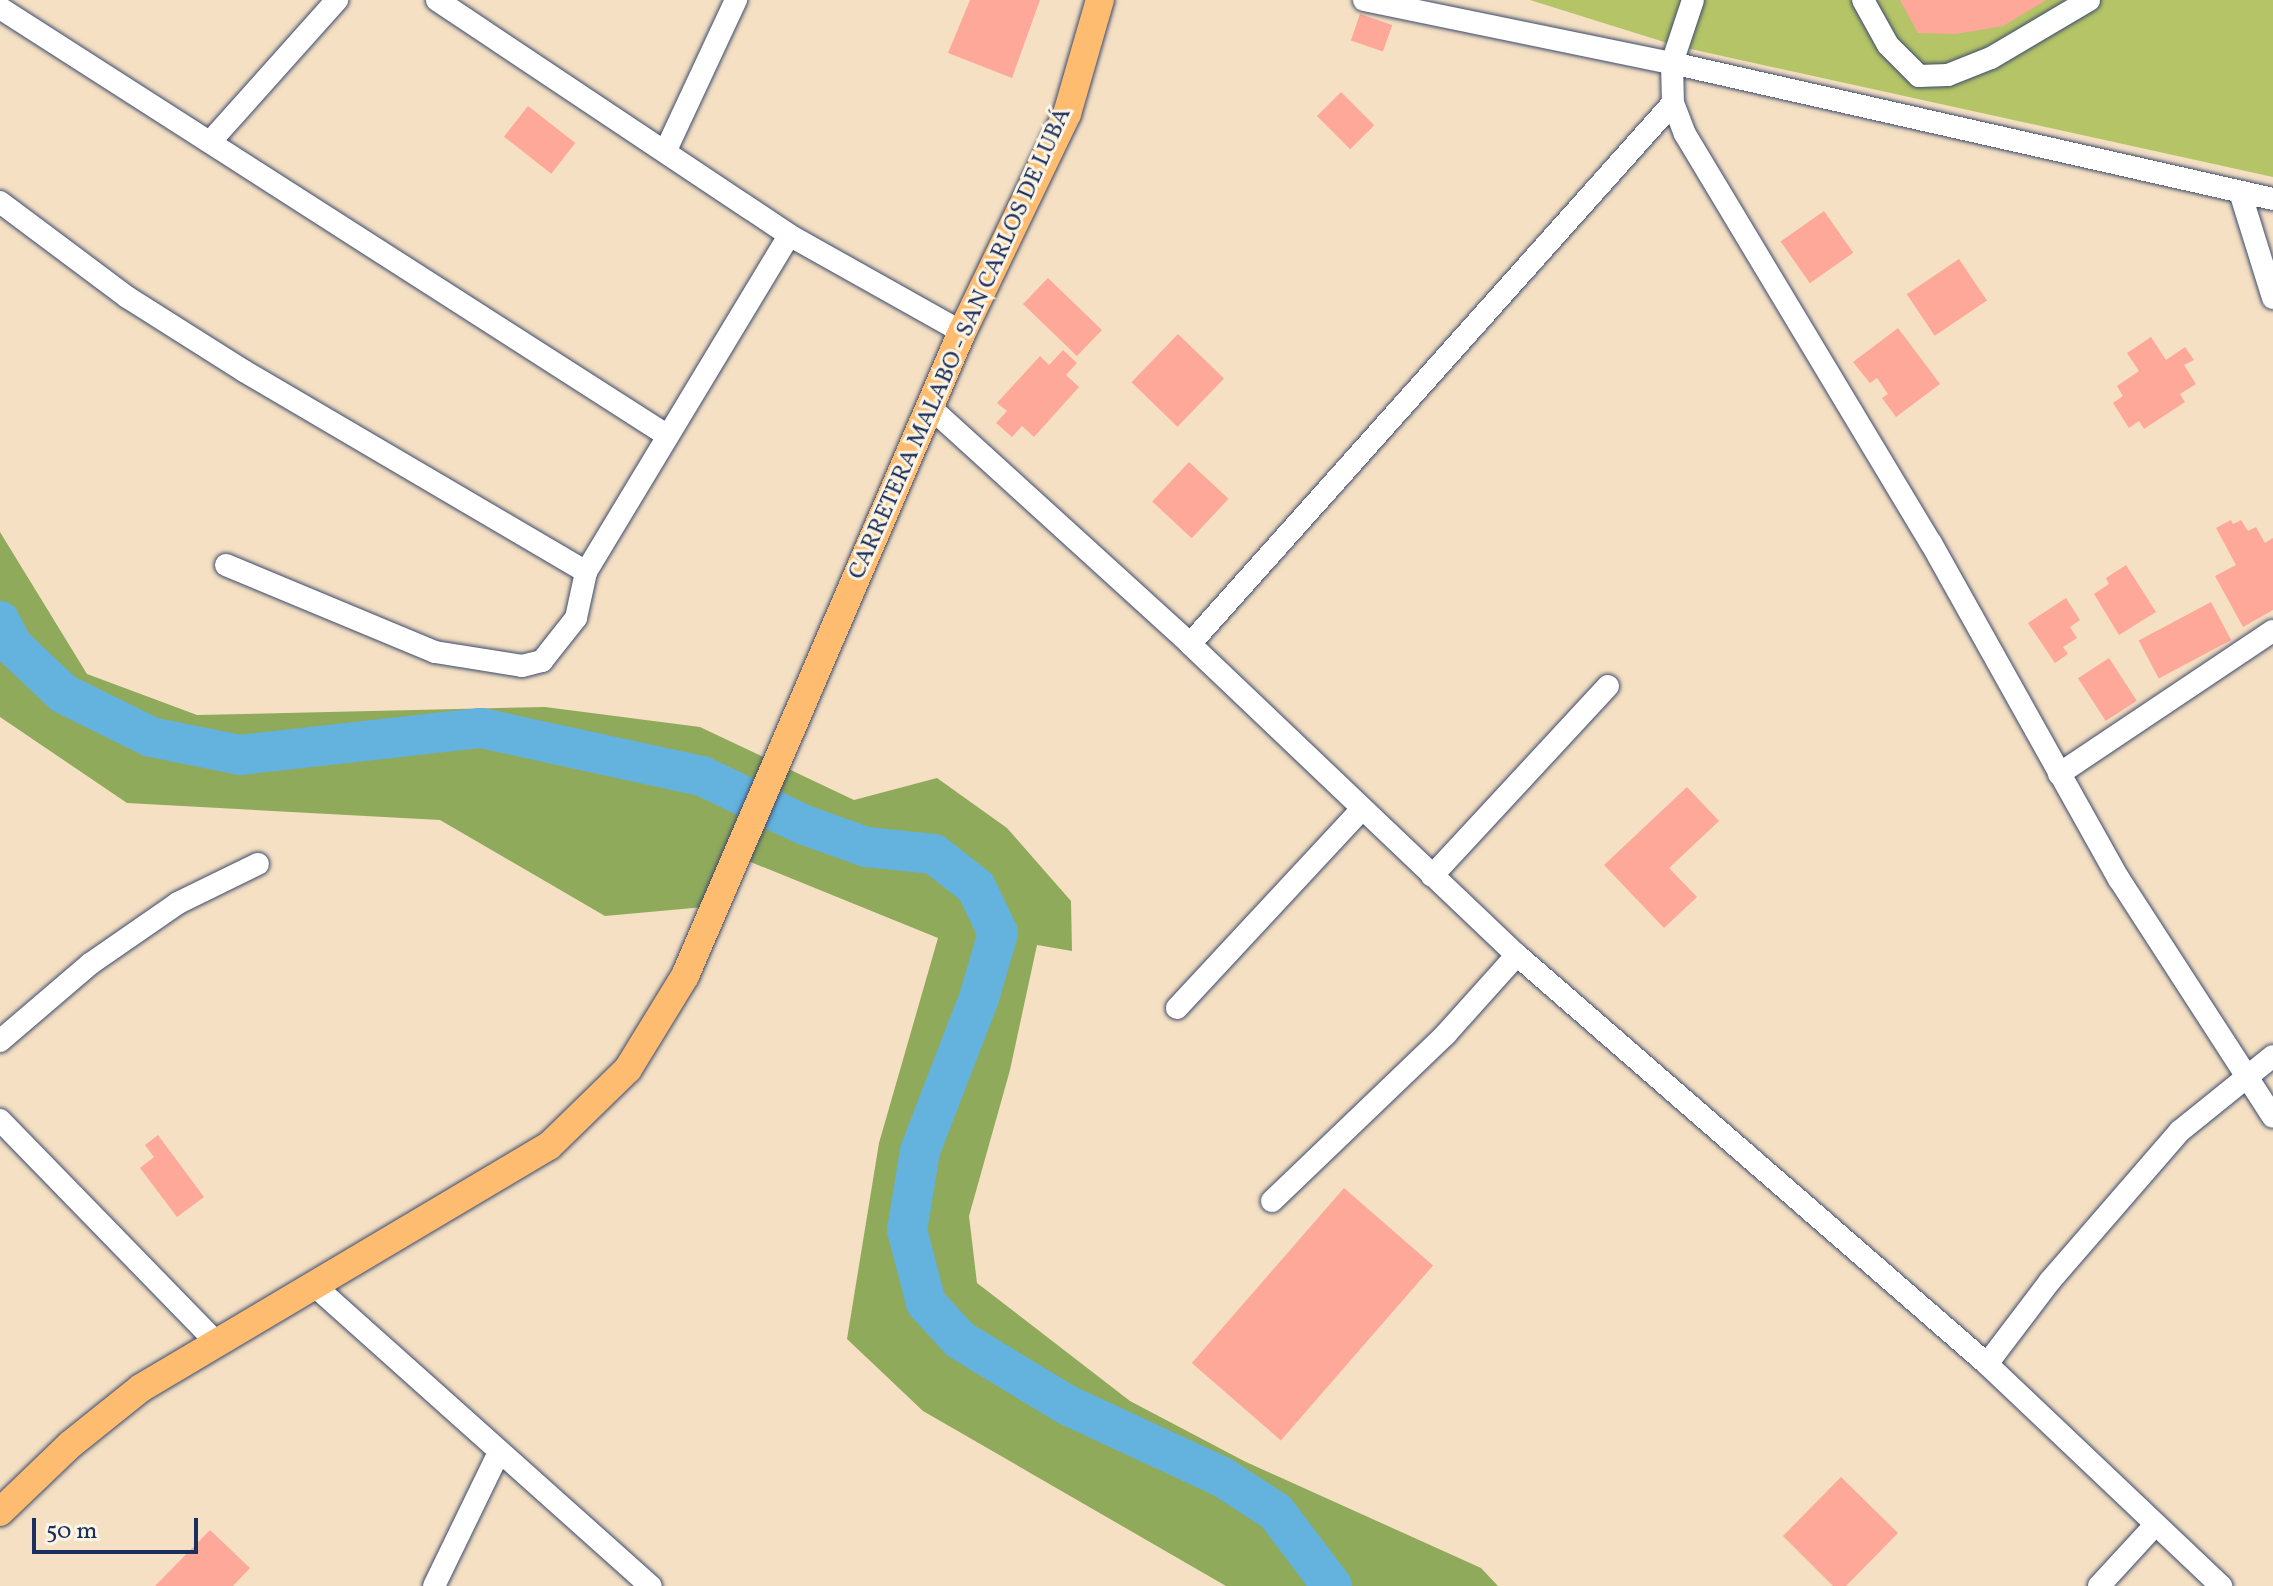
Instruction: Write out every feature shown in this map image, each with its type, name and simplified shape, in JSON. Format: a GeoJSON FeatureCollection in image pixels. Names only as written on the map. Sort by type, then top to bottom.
{"type":"FeatureCollection","features":[{"type":"Feature","properties":{"kind":"main road","name":"CARRETERA MALABO - SAN CARLOS DE LUBÁ"},"geometry":{"type":"LineString","coordinates":[[316,1287],[511,1170],[590,1110],[628,1069],[658,1025],[685,976],[742,836],[962,332],[1067,114],[1100,0]]}},
{"type":"Feature","properties":{"kind":"main road"},"geometry":{"type":"LineString","coordinates":[[0,1512],[94,1425],[215,1341],[316,1287]]}},
{"type":"Feature","properties":{"kind":"street"},"geometry":{"type":"LineString","coordinates":[[210,142],[337,0]]}},
{"type":"Feature","properties":{"kind":"street"},"geometry":{"type":"LineString","coordinates":[[437,0],[789,235],[962,332]]}},
{"type":"Feature","properties":{"kind":"street"},"geometry":{"type":"LineString","coordinates":[[666,150],[736,0]]}},
{"type":"Feature","properties":{"kind":"street"},"geometry":{"type":"LineString","coordinates":[[1364,0],[1672,63],[2273,199]]}},
{"type":"Feature","properties":{"kind":"street"},"geometry":{"type":"LineString","coordinates":[[1693,0],[1672,63],[1673,103],[1685,134],[1931,543],[2119,879],[2273,1117]]}},
{"type":"Feature","properties":{"kind":"street"},"geometry":{"type":"LineString","coordinates":[[1863,0],[1888,45],[1919,76],[1948,75],[1991,58],[2089,0]]}},
{"type":"Feature","properties":{"kind":"street"},"geometry":{"type":"LineString","coordinates":[[0,8],[668,436]]}},
{"type":"Feature","properties":{"kind":"street"},"geometry":{"type":"LineString","coordinates":[[1190,644],[1673,103]]}},
{"type":"Feature","properties":{"kind":"street"},"geometry":{"type":"LineString","coordinates":[[2240,192],[2273,298]]}},
{"type":"Feature","properties":{"kind":"street"},"geometry":{"type":"LineString","coordinates":[[0,202],[153,313],[586,572]]}},
{"type":"Feature","properties":{"kind":"street"},"geometry":{"type":"LineString","coordinates":[[226,565],[435,652],[522,666],[542,661],[559,647],[576,618],[586,572],[789,235]]}},
{"type":"Feature","properties":{"kind":"street"},"geometry":{"type":"LineString","coordinates":[[931,408],[1190,644],[1361,810],[1517,955],[1987,1364],[2221,1586]]}},
{"type":"Feature","properties":{"kind":"street"},"geometry":{"type":"LineString","coordinates":[[2059,774],[2273,631]]}},
{"type":"Feature","properties":{"kind":"street"},"geometry":{"type":"LineString","coordinates":[[1432,876],[1608,686]]}},
{"type":"Feature","properties":{"kind":"street"},"geometry":{"type":"LineString","coordinates":[[1177,1008],[1361,810]]}},
{"type":"Feature","properties":{"kind":"street"},"geometry":{"type":"LineString","coordinates":[[0,1041],[90,964],[178,903],[258,864]]}},
{"type":"Feature","properties":{"kind":"street"},"geometry":{"type":"LineString","coordinates":[[1272,1201],[1446,1034],[1517,955]]}},
{"type":"Feature","properties":{"kind":"street"},"geometry":{"type":"LineString","coordinates":[[1987,1364],[2050,1281],[2180,1131],[2273,1056]]}},
{"type":"Feature","properties":{"kind":"street"},"geometry":{"type":"LineString","coordinates":[[0,1120],[215,1341]]}},
{"type":"Feature","properties":{"kind":"street"},"geometry":{"type":"LineString","coordinates":[[316,1287],[651,1586]]}},
{"type":"Feature","properties":{"kind":"street"},"geometry":{"type":"LineString","coordinates":[[434,1586],[499,1452]]}},
{"type":"Feature","properties":{"kind":"street"},"geometry":{"type":"LineString","coordinates":[[2099,1586],[2155,1525]]}},
{"type":"Feature","properties":{"kind":"green space"},"geometry":{"type":"Polygon","coordinates":[[[1530,0],[2273,0],[2273,177],[1677,46],[1530,0]]]}},
{"type":"Feature","properties":{"kind":"green space"},"geometry":{"type":"Polygon","coordinates":[[[0,532],[87,674],[197,715],[545,707],[700,727],[854,800],[937,778],[1007,828],[1071,901],[1072,951],[1037,945],[1010,1070],[969,1216],[977,1283],[1130,1401],[1244,1461],[1481,1568],[1498,1586],[1226,1586],[923,1411],[847,1339],[879,1143],[938,938],[731,854],[715,906],[605,916],[440,820],[127,803],[0,717],[0,532]]]}},
{"type":"Feature","properties":{"kind":"building"},"geometry":{"type":"Polygon","coordinates":[[[970,0],[1040,0],[1012,78],[948,53],[970,0]]]}},
{"type":"Feature","properties":{"kind":"building"},"geometry":{"type":"Polygon","coordinates":[[[1900,0],[2046,0],[2003,26],[1956,34],[1918,33],[1900,0]]]}},
{"type":"Feature","properties":{"kind":"building"},"geometry":{"type":"Polygon","coordinates":[[[1360,14],[1392,25],[1383,52],[1351,40],[1360,14]]]}},
{"type":"Feature","properties":{"kind":"building"},"geometry":{"type":"Polygon","coordinates":[[[1341,92],[1374,125],[1350,149],[1317,116],[1341,92]]]}},
{"type":"Feature","properties":{"kind":"building"},"geometry":{"type":"Polygon","coordinates":[[[528,106],[575,143],[551,174],[504,137],[528,106]]]}},
{"type":"Feature","properties":{"kind":"building"},"geometry":{"type":"Polygon","coordinates":[[[1824,211],[1853,253],[1810,283],[1781,241],[1824,211]]]}},
{"type":"Feature","properties":{"kind":"building"},"geometry":{"type":"Polygon","coordinates":[[[1959,259],[1987,300],[1935,336],[1907,294],[1959,259]]]}},
{"type":"Feature","properties":{"kind":"building"},"geometry":{"type":"Polygon","coordinates":[[[1048,278],[1102,330],[1077,356],[1023,304],[1048,278]]]}},
{"type":"Feature","properties":{"kind":"building"},"geometry":{"type":"Polygon","coordinates":[[[1898,328],[1940,384],[1896,417],[1882,398],[1888,394],[1877,378],[1870,383],[1853,362],[1898,328]]]}},
{"type":"Feature","properties":{"kind":"building"},"geometry":{"type":"Polygon","coordinates":[[[1178,334],[1224,378],[1177,427],[1131,382],[1178,334]]]}},
{"type":"Feature","properties":{"kind":"building"},"geometry":{"type":"Polygon","coordinates":[[[2151,337],[2166,360],[2185,347],[2194,360],[2184,365],[2196,384],[2180,394],[2185,402],[2144,429],[2139,421],[2129,428],[2113,403],[2123,396],[2117,386],[2139,371],[2127,353],[2151,337]]]}},
{"type":"Feature","properties":{"kind":"building"},"geometry":{"type":"Polygon","coordinates":[[[1063,350],[1077,363],[1066,375],[1079,387],[1034,437],[1022,426],[1012,437],[996,423],[1007,411],[997,403],[1040,356],[1049,365],[1063,350]]]}},
{"type":"Feature","properties":{"kind":"building"},"geometry":{"type":"Polygon","coordinates":[[[1189,462],[1228,499],[1192,538],[1152,501],[1189,462]]]}},
{"type":"Feature","properties":{"kind":"building"},"geometry":{"type":"Polygon","coordinates":[[[2231,520],[2233,524],[2241,520],[2248,531],[2256,527],[2265,543],[2273,538],[2273,610],[2243,627],[2215,576],[2236,565],[2216,528],[2231,520]]]}},
{"type":"Feature","properties":{"kind":"building"},"geometry":{"type":"Polygon","coordinates":[[[2126,565],[2156,612],[2119,635],[2094,594],[2109,584],[2106,578],[2126,565]]]}},
{"type":"Feature","properties":{"kind":"building"},"geometry":{"type":"Polygon","coordinates":[[[2066,598],[2080,620],[2070,627],[2077,638],[2063,647],[2068,654],[2055,663],[2028,623],[2066,598]]]}},
{"type":"Feature","properties":{"kind":"building"},"geometry":{"type":"Polygon","coordinates":[[[2211,602],[2231,640],[2159,678],[2139,640],[2211,602]]]}},
{"type":"Feature","properties":{"kind":"building"},"geometry":{"type":"Polygon","coordinates":[[[2109,658],[2137,701],[2106,721],[2078,678],[2109,658]]]}},
{"type":"Feature","properties":{"kind":"building"},"geometry":{"type":"Polygon","coordinates":[[[1687,787],[1719,821],[1669,868],[1697,897],[1664,928],[1604,865],[1687,787]]]}},
{"type":"Feature","properties":{"kind":"building"},"geometry":{"type":"Polygon","coordinates":[[[158,1135],[204,1197],[177,1217],[140,1168],[154,1157],[145,1145],[158,1135]]]}},
{"type":"Feature","properties":{"kind":"building"},"geometry":{"type":"Polygon","coordinates":[[[1344,1188],[1433,1265],[1281,1441],[1192,1363],[1344,1188]]]}},
{"type":"Feature","properties":{"kind":"building"},"geometry":{"type":"Polygon","coordinates":[[[1841,1477],[1898,1533],[1846,1586],[1833,1586],[1783,1536],[1841,1477]]]}},
{"type":"Feature","properties":{"kind":"building"},"geometry":{"type":"Polygon","coordinates":[[[210,1530],[250,1568],[233,1586],[155,1586],[210,1530]]]}},
{"type":"Feature","properties":{"kind":"waterway"},"geometry":{"type":"LineString","coordinates":[[0,621],[12,645],[64,694],[151,737],[240,755],[481,728],[702,776],[802,824],[866,847],[934,854],[976,887],[998,933],[979,998],[920,1151],[907,1230],[926,1303],[960,1340],[1067,1405],[1222,1477],[1276,1512],[1332,1586]]}}]}
